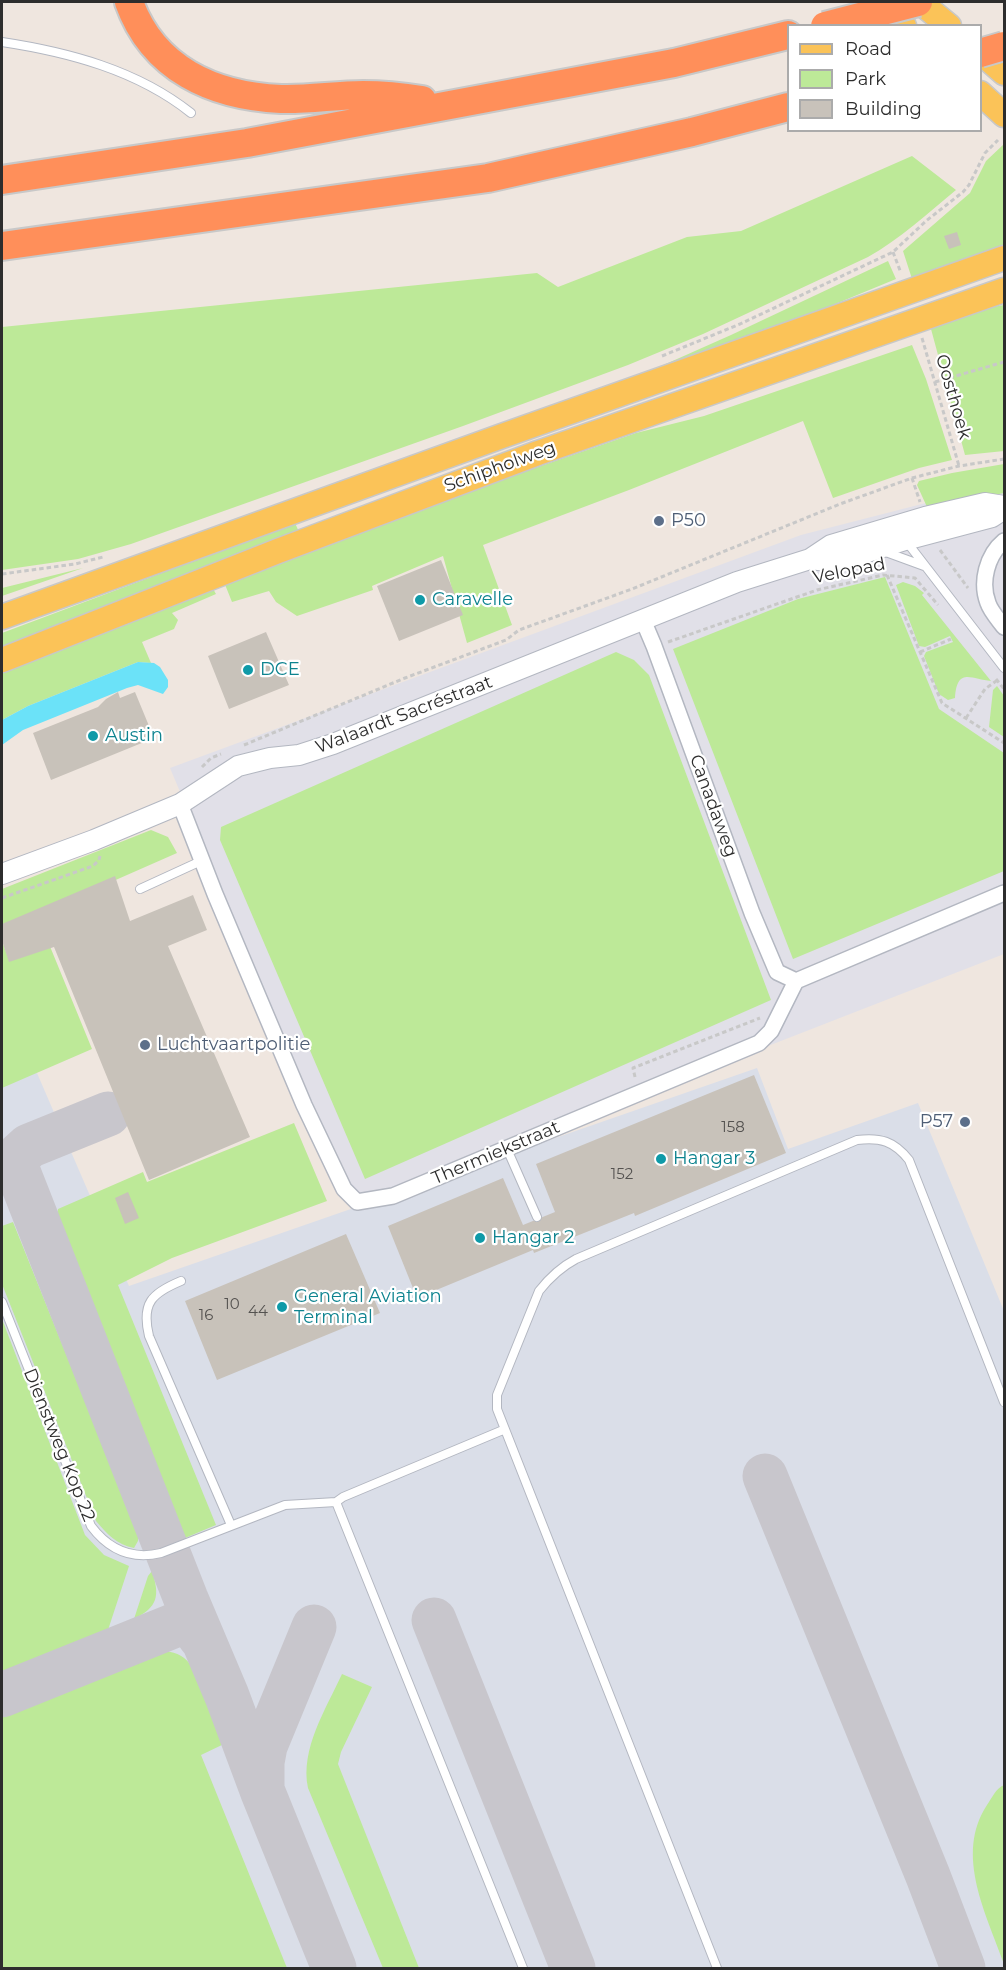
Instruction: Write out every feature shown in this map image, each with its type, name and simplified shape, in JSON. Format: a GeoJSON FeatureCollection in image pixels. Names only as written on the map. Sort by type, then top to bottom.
{"type":"FeatureCollection","features":[{"type":"Feature","properties":{"kind":"highway"},"geometry":{"type":"LineString","coordinates":[[129,2],[134,15],[159,52],[175,66],[196,79],[225,89],[250,96],[282,99],[365,95],[445,104]]}},
{"type":"Feature","properties":{"kind":"highway"},"geometry":{"type":"LineString","coordinates":[[833,24],[919,2]]}},
{"type":"Feature","properties":{"kind":"highway"},"geometry":{"type":"LineString","coordinates":[[2,180],[247,143],[445,104],[674,63],[787,35]]}},
{"type":"Feature","properties":{"kind":"highway"},"geometry":{"type":"LineString","coordinates":[[982,52],[1005,46]]}},
{"type":"Feature","properties":{"kind":"highway"},"geometry":{"type":"LineString","coordinates":[[5,247],[488,178],[787,108]]}},
{"type":"Feature","properties":{"kind":"main road"},"geometry":{"type":"LineString","coordinates":[[877,2],[902,24]]}},
{"type":"Feature","properties":{"kind":"main road"},"geometry":{"type":"LineString","coordinates":[[919,2],[946,24]]}},
{"type":"Feature","properties":{"kind":"main road"},"geometry":{"type":"LineString","coordinates":[[982,53],[1005,73]]}},
{"type":"Feature","properties":{"kind":"main road"},"geometry":{"type":"LineString","coordinates":[[982,94],[1005,115]]}},
{"type":"Feature","properties":{"kind":"main road","name":"Schipholweg"},"geometry":{"type":"LineString","coordinates":[[2,617],[1005,258]]}},
{"type":"Feature","properties":{"kind":"main road","name":"Schipholweg"},"geometry":{"type":"LineString","coordinates":[[2,660],[278,551],[538,453],[1005,290]]}},
{"type":"Feature","properties":{"kind":"street"},"geometry":{"type":"LineString","coordinates":[[897,534],[992,518],[1005,508]]}},
{"type":"Feature","properties":{"kind":"street","name":"Walaardt Sacréstraat"},"geometry":{"type":"LineString","coordinates":[[810,559],[836,562],[877,549],[897,534]]}},
{"type":"Feature","properties":{"kind":"street","name":"Walaardt Sacréstraat"},"geometry":{"type":"LineString","coordinates":[[2,874],[94,840],[180,804],[238,766],[270,758],[299,755],[333,744],[737,582],[810,559],[831,544],[897,534]]}},
{"type":"Feature","properties":{"kind":"street"},"geometry":{"type":"LineString","coordinates":[[1005,541],[989,561],[985,584],[988,604],[1005,627]]}},
{"type":"Feature","properties":{"kind":"street","name":"Canadaweg"},"geometry":{"type":"LineString","coordinates":[[643,620],[752,913],[777,972],[796,981]]}},
{"type":"Feature","properties":{"kind":"street","name":"Thermiekstraat"},"geometry":{"type":"LineString","coordinates":[[180,804],[201,861],[304,1105],[344,1189],[357,1202],[393,1196],[759,1043],[771,1031],[796,981]]}},
{"type":"Feature","properties":{"kind":"street"},"geometry":{"type":"LineString","coordinates":[[796,981],[1005,893]]}},
{"type":"Feature","properties":{"kind":"lane"},"geometry":{"type":"LineString","coordinates":[[2,42],[44,48],[113,69],[173,98],[191,113]]}},
{"type":"Feature","properties":{"kind":"lane"},"geometry":{"type":"LineString","coordinates":[[897,534],[916,553],[1005,668]]}},
{"type":"Feature","properties":{"kind":"lane"},"geometry":{"type":"LineString","coordinates":[[877,549],[924,566]]}},
{"type":"Feature","properties":{"kind":"lane"},"geometry":{"type":"LineString","coordinates":[[140,889],[201,861]]}},
{"type":"Feature","properties":{"kind":"lane"},"geometry":{"type":"LineString","coordinates":[[717,1968],[503,1430],[497,1409],[497,1395],[539,1291],[549,1277],[576,1259],[857,1140],[872,1138],[889,1142],[900,1149],[909,1160],[1005,1402]]}},
{"type":"Feature","properties":{"kind":"lane"},"geometry":{"type":"LineString","coordinates":[[507,1149],[537,1217]]}},
{"type":"Feature","properties":{"kind":"lane"},"geometry":{"type":"LineString","coordinates":[[181,1281],[165,1288],[153,1298],[147,1307],[145,1319],[149,1336],[231,1525],[285,1505],[336,1502],[343,1497],[503,1430]]}},
{"type":"Feature","properties":{"kind":"lane","name":"Dienstweg Kop 22"},"geometry":{"type":"LineString","coordinates":[[2,1302],[92,1526],[108,1545],[135,1555],[148,1556],[231,1525]]}},
{"type":"Feature","properties":{"kind":"lane"},"geometry":{"type":"LineString","coordinates":[[336,1502],[523,1968]]}},
{"type":"Feature","properties":{"kind":"path"},"geometry":{"type":"LineString","coordinates":[[652,360],[740,324],[893,252],[926,221],[963,192],[985,153],[998,140]]}},
{"type":"Feature","properties":{"kind":"path"},"geometry":{"type":"LineString","coordinates":[[893,252],[901,274]]}},
{"type":"Feature","properties":{"kind":"path","name":"Oosthoek"},"geometry":{"type":"LineString","coordinates":[[921,335],[959,466]]}},
{"type":"Feature","properties":{"kind":"path"},"geometry":{"type":"LineString","coordinates":[[935,382],[1005,362]]}},
{"type":"Feature","properties":{"kind":"path","name":"Walaardt Sacréstraat"},"geometry":{"type":"LineString","coordinates":[[243,745],[405,678],[506,640],[519,630],[632,589],[840,504],[912,478],[959,466],[1005,459]]}},
{"type":"Feature","properties":{"kind":"path"},"geometry":{"type":"LineString","coordinates":[[2,574],[75,564],[104,557]]}},
{"type":"Feature","properties":{"kind":"path"},"geometry":{"type":"LineString","coordinates":[[887,575],[942,703],[1005,743]]}},
{"type":"Feature","properties":{"kind":"path","name":"Velopad"},"geometry":{"type":"LineString","coordinates":[[654,646],[818,590],[887,575],[915,578],[942,610]]}},
{"type":"Feature","properties":{"kind":"path"},"geometry":{"type":"LineString","coordinates":[[920,652],[951,639]]}},
{"type":"Feature","properties":{"kind":"path"},"geometry":{"type":"LineString","coordinates":[[991,671],[1005,689]]}},
{"type":"Feature","properties":{"kind":"path"},"geometry":{"type":"LineString","coordinates":[[966,718],[985,689],[1005,674]]}},
{"type":"Feature","properties":{"kind":"path"},"geometry":{"type":"LineString","coordinates":[[196,772],[211,758],[222,754]]}},
{"type":"Feature","properties":{"kind":"path"},"geometry":{"type":"LineString","coordinates":[[639,1094],[633,1068],[762,1016]]}},
{"type":"Feature","properties":{"kind":"shaded area"},"geometry":{"type":"Polygon","coordinates":[[[1004,483],[1004,954],[355,1207],[170,768],[801,535],[1004,483]]]}},
{"type":"Feature","properties":{"kind":"shaded area"},"geometry":{"type":"Polygon","coordinates":[[[2,992],[129,1286],[757,1068],[788,1149],[918,1103],[1004,1311],[1004,1968],[2,1968],[2,992]]]}},
{"type":"Feature","properties":{"kind":"green space"},"geometry":{"type":"Polygon","coordinates":[[[1004,144],[1004,247],[913,282],[903,251],[970,193],[986,161],[1004,144]]]}},
{"type":"Feature","properties":{"kind":"green space"},"geometry":{"type":"Polygon","coordinates":[[[912,156],[956,190],[902,234],[868,257],[703,334],[628,365],[463,426],[131,544],[78,559],[2,570],[2,327],[537,273],[558,287],[687,237],[741,231],[912,156]]]}},
{"type":"Feature","properties":{"kind":"green space"},"geometry":{"type":"Polygon","coordinates":[[[888,261],[896,279],[794,321],[641,375],[731,335],[888,261]]]}},
{"type":"Feature","properties":{"kind":"green space"},"geometry":{"type":"Polygon","coordinates":[[[1004,305],[1004,451],[965,455],[931,329],[986,308],[1004,305]]]}},
{"type":"Feature","properties":{"kind":"green space"},"geometry":{"type":"Polygon","coordinates":[[[912,345],[926,379],[952,460],[919,468],[833,498],[803,421],[483,545],[512,625],[467,643],[443,556],[372,586],[373,590],[297,616],[276,602],[269,591],[232,602],[224,582],[350,532],[636,433],[704,416],[912,345]]]}},
{"type":"Feature","properties":{"kind":"green space"},"geometry":{"type":"Polygon","coordinates":[[[1004,464],[1004,493],[930,508],[927,507],[917,485],[919,481],[952,473],[1004,464]]]}},
{"type":"Feature","properties":{"kind":"green space"},"geometry":{"type":"Polygon","coordinates":[[[295,523],[299,532],[2,650],[2,633],[295,523]]]}},
{"type":"Feature","properties":{"kind":"green space"},"geometry":{"type":"Polygon","coordinates":[[[83,568],[2,596],[2,588],[83,568]]]}},
{"type":"Feature","properties":{"kind":"green space"},"geometry":{"type":"Polygon","coordinates":[[[885,577],[939,709],[1004,753],[1004,871],[793,959],[673,649],[798,599],[885,577]]]}},
{"type":"Feature","properties":{"kind":"green space"},"geometry":{"type":"Polygon","coordinates":[[[903,582],[915,586],[924,593],[922,595],[991,681],[962,678],[956,688],[955,698],[948,700],[939,694],[924,656],[926,652],[953,642],[950,636],[925,647],[919,646],[896,585],[903,582]]]}},
{"type":"Feature","properties":{"kind":"green space"},"geometry":{"type":"Polygon","coordinates":[[[212,587],[216,594],[172,613],[178,620],[174,629],[142,642],[151,663],[138,662],[28,706],[2,720],[2,673],[212,587]]]}},
{"type":"Feature","properties":{"kind":"green space"},"geometry":{"type":"Polygon","coordinates":[[[616,652],[634,660],[649,675],[771,1000],[365,1179],[220,840],[221,827],[616,652]]]}},
{"type":"Feature","properties":{"kind":"green space"},"geometry":{"type":"Polygon","coordinates":[[[997,686],[1004,696],[1004,737],[989,727],[993,690],[997,686]]]}},
{"type":"Feature","properties":{"kind":"green space"},"geometry":{"type":"Polygon","coordinates":[[[151,830],[168,837],[177,853],[2,930],[2,889],[151,830]]]}},
{"type":"Feature","properties":{"kind":"green space"},"geometry":{"type":"Polygon","coordinates":[[[2,941],[9,960],[49,944],[92,1049],[2,1088],[2,941]]]}},
{"type":"Feature","properties":{"kind":"green space"},"geometry":{"type":"Polygon","coordinates":[[[294,1123],[327,1201],[172,1258],[118,1285],[216,1525],[185,1538],[57,1216],[58,1209],[143,1172],[147,1182],[294,1123]]]}},
{"type":"Feature","properties":{"kind":"green space"},"geometry":{"type":"Polygon","coordinates":[[[13,1222],[138,1533],[138,1541],[134,1548],[117,1542],[96,1521],[2,1284],[2,1226],[13,1222]]]}},
{"type":"Feature","properties":{"kind":"green space"},"geometry":{"type":"Polygon","coordinates":[[[2,1319],[85,1535],[104,1555],[129,1566],[108,1630],[2,1673],[2,1319]]]}},
{"type":"Feature","properties":{"kind":"green space"},"geometry":{"type":"Polygon","coordinates":[[[152,1571],[156,1587],[155,1600],[148,1610],[134,1619],[148,1576],[152,1571]]]}},
{"type":"Feature","properties":{"kind":"green space"},"geometry":{"type":"Polygon","coordinates":[[[165,1651],[181,1656],[192,1667],[224,1744],[201,1755],[287,1968],[2,1968],[2,1717],[152,1654],[165,1651]]]}},
{"type":"Feature","properties":{"kind":"green space"},"geometry":{"type":"Polygon","coordinates":[[[342,1674],[372,1687],[341,1752],[338,1764],[419,1968],[383,1968],[308,1788],[307,1773],[311,1744],[342,1674]]]}},
{"type":"Feature","properties":{"kind":"green space"},"geometry":{"type":"Polygon","coordinates":[[[1004,1785],[1004,1964],[982,1905],[973,1864],[973,1844],[978,1824],[987,1805],[996,1791],[1004,1785]]]}},
{"type":"Feature","properties":{"kind":"water"},"geometry":{"type":"Polygon","coordinates":[[[138,662],[154,663],[160,667],[168,680],[168,687],[163,694],[138,685],[127,688],[23,730],[2,745],[2,720],[28,706],[138,662]]]}},
{"type":"Feature","properties":{"kind":"building"},"geometry":{"type":"Polygon","coordinates":[[[957,232],[961,245],[949,249],[944,236],[957,232]]]}},
{"type":"Feature","properties":{"kind":"building","name":"Caravelle"},"geometry":{"type":"Polygon","coordinates":[[[441,560],[463,615],[399,641],[377,586],[441,560]]]}},
{"type":"Feature","properties":{"kind":"building","name":"DCE"},"geometry":{"type":"Polygon","coordinates":[[[266,632],[289,685],[229,709],[208,656],[266,632]]]}},
{"type":"Feature","properties":{"kind":"building","name":"Austin"},"geometry":{"type":"Polygon","coordinates":[[[118,692],[120,698],[135,692],[154,738],[51,780],[33,733],[98,707],[118,692]]]}},
{"type":"Feature","properties":{"kind":"building"},"geometry":{"type":"Polygon","coordinates":[[[115,876],[130,921],[193,895],[207,930],[168,946],[250,1137],[149,1180],[54,947],[9,962],[2,941],[2,924],[115,876]]]}},
{"type":"Feature","properties":{"kind":"building","name":"Hangar 3"},"geometry":{"type":"Polygon","coordinates":[[[754,1075],[786,1153],[635,1216],[634,1213],[534,1253],[533,1250],[417,1298],[388,1226],[503,1178],[523,1225],[555,1212],[536,1164],[754,1075]]]}},
{"type":"Feature","properties":{"kind":"building"},"geometry":{"type":"Polygon","coordinates":[[[128,1192],[139,1218],[125,1224],[115,1198],[128,1192]]]}},
{"type":"Feature","properties":{"kind":"building","name":"General Aviation Terminal"},"geometry":{"type":"Polygon","coordinates":[[[346,1234],[380,1313],[217,1380],[185,1301],[346,1234]]]}},
{"type":"Feature","properties":{"kind":"taxiway"},"geometry":{"type":"LineString","coordinates":[[108,1114],[29,1146],[18,1156],[15,1164],[334,1968]]}},
{"type":"Feature","properties":{"kind":"taxiway"},"geometry":{"type":"LineString","coordinates":[[765,1476],[928,1876],[963,1968]]}},
{"type":"Feature","properties":{"kind":"taxiway"},"geometry":{"type":"LineString","coordinates":[[434,1620],[573,1968]]}},
{"type":"Feature","properties":{"kind":"taxiway"},"geometry":{"type":"LineString","coordinates":[[2,1695],[178,1624],[193,1627],[201,1638]]}},
{"type":"Feature","properties":{"kind":"taxiway"},"geometry":{"type":"LineString","coordinates":[[262,1787],[262,1762],[265,1746],[314,1627]]}},
{"type":"Feature","properties":{"kind":"place","name":"P50"},"geometry":{"type":"Point","coordinates":[659,521]}},
{"type":"Feature","properties":{"kind":"place","name":"Caravelle"},"geometry":{"type":"Point","coordinates":[420,600]}},
{"type":"Feature","properties":{"kind":"place","name":"DCE"},"geometry":{"type":"Point","coordinates":[248,670]}},
{"type":"Feature","properties":{"kind":"place","name":"Austin"},"geometry":{"type":"Point","coordinates":[93,736]}},
{"type":"Feature","properties":{"kind":"place","name":"Luchtvaartpolitie"},"geometry":{"type":"Point","coordinates":[145,1045]}},
{"type":"Feature","properties":{"kind":"place","name":"P57"},"geometry":{"type":"Point","coordinates":[965,1122]}},
{"type":"Feature","properties":{"kind":"place","name":"Hangar 3"},"geometry":{"type":"Point","coordinates":[661,1159]}},
{"type":"Feature","properties":{"kind":"place","name":"Hangar 2"},"geometry":{"type":"Point","coordinates":[480,1238]}},
{"type":"Feature","properties":{"kind":"place","name":"General Aviation Terminal"},"geometry":{"type":"Point","coordinates":[282,1307]}}]}
